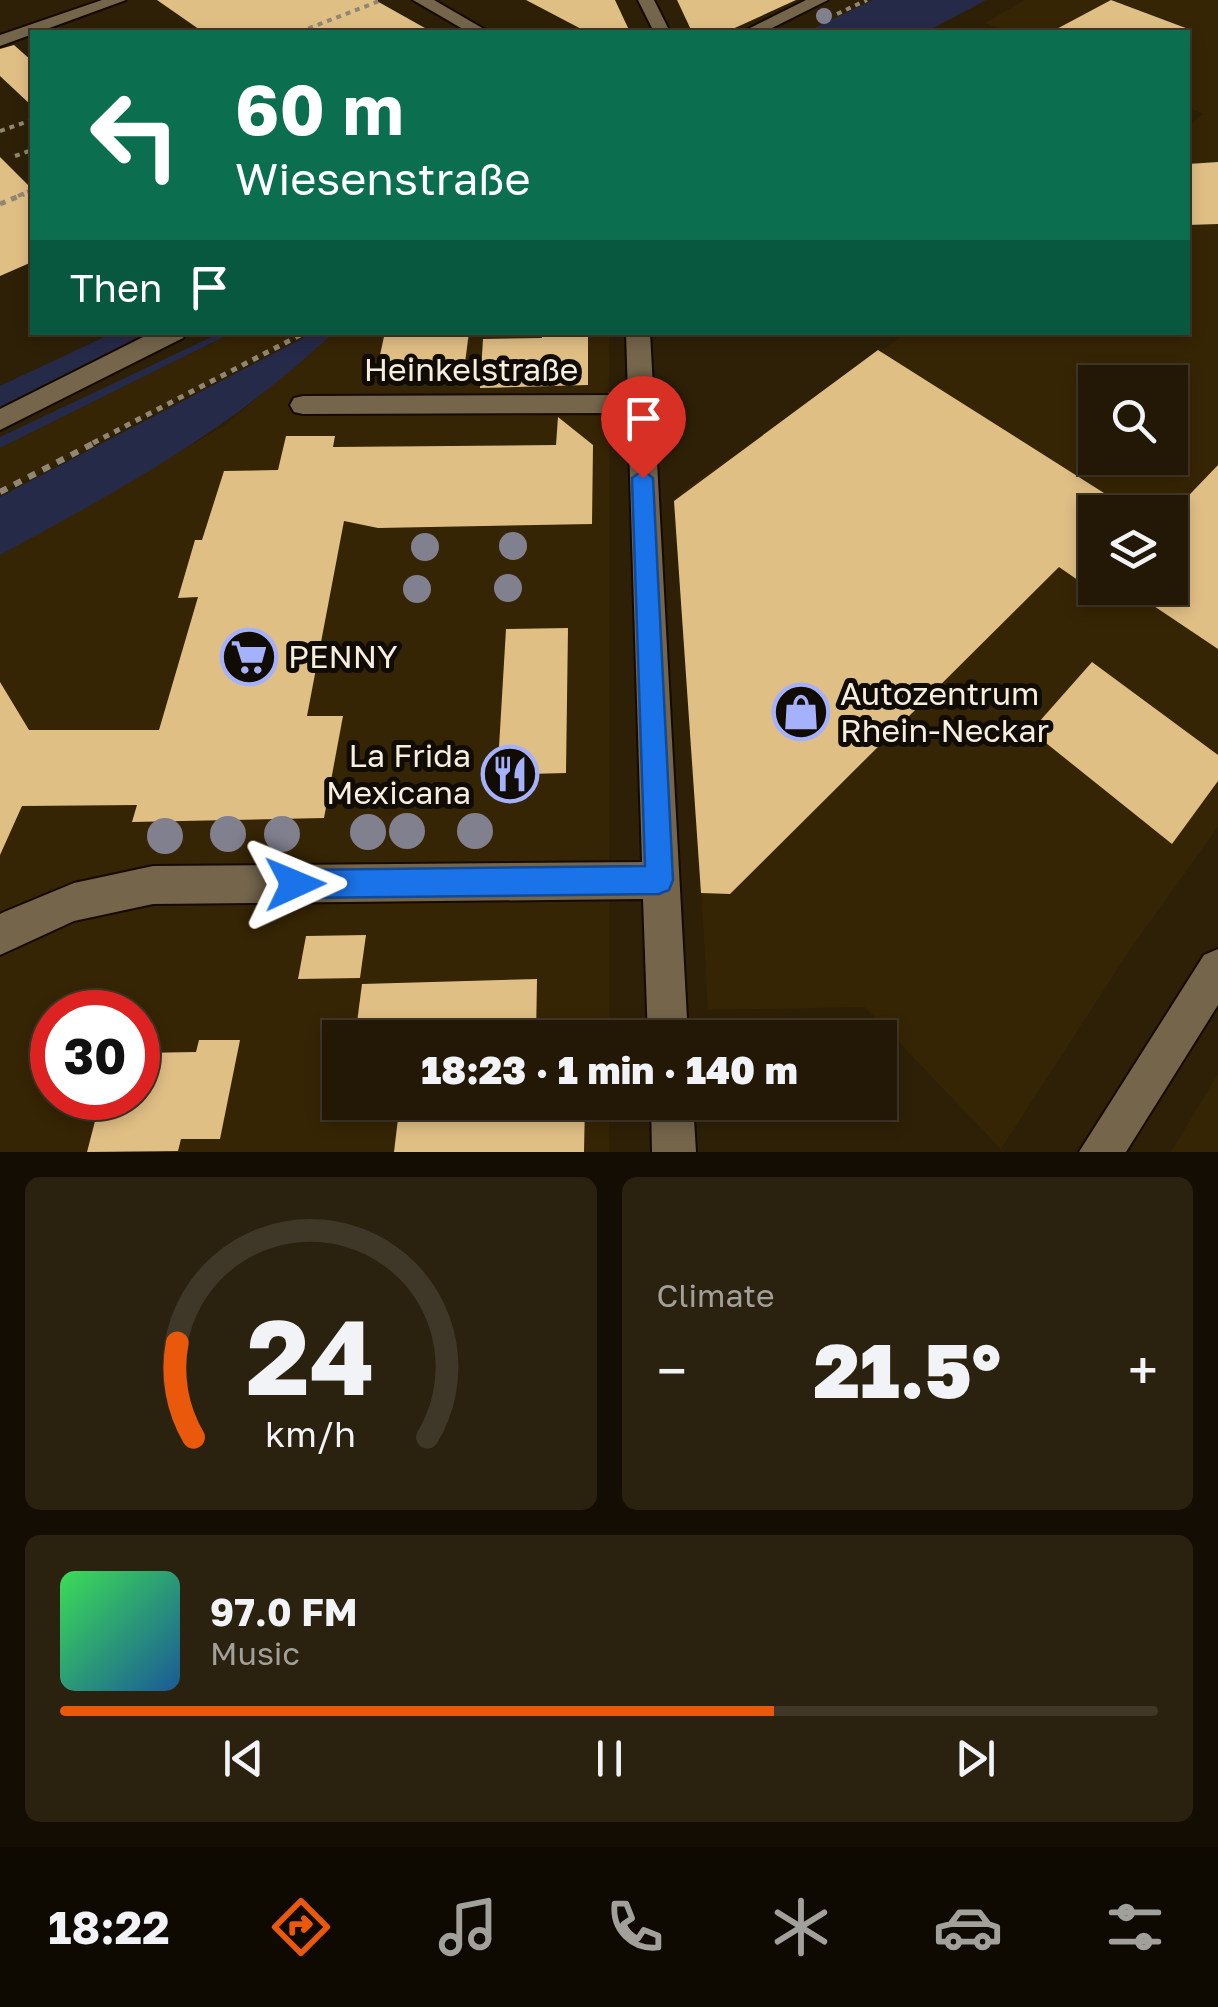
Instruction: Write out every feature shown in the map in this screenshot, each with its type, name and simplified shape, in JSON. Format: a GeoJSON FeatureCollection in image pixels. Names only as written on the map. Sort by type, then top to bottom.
{"type":"FeatureCollection","features":[{"type":"Feature","properties":{"kind":"street"},"geometry":{"type":"LineString","coordinates":[[32,30],[118,0]]}},
{"type":"Feature","properties":{"kind":"street"},"geometry":{"type":"LineString","coordinates":[[420,0],[476,30]]}},
{"type":"Feature","properties":{"kind":"street"},"geometry":{"type":"LineString","coordinates":[[646,0],[660,29]]}},
{"type":"Feature","properties":{"kind":"street"},"geometry":{"type":"LineString","coordinates":[[755,30],[820,0]]}},
{"type":"Feature","properties":{"kind":"street"},"geometry":{"type":"LineString","coordinates":[[0,41],[30,31]]}},
{"type":"Feature","properties":{"kind":"street"},"geometry":{"type":"LineString","coordinates":[[0,420],[168,335]]}},
{"type":"Feature","properties":{"kind":"street"},"geometry":{"type":"LineString","coordinates":[[638,335],[667,1020]]}},
{"type":"Feature","properties":{"kind":"street","name":"Heinkelstraße"},"geometry":{"type":"LineString","coordinates":[[304,406],[640,404]]}},
{"type":"Feature","properties":{"kind":"street"},"geometry":{"type":"LineString","coordinates":[[0,936],[30,917],[102,892],[153,885],[659,880]]}},
{"type":"Feature","properties":{"kind":"street"},"geometry":{"type":"LineString","coordinates":[[1101,1152],[1218,969]]}},
{"type":"Feature","properties":{"kind":"street"},"geometry":{"type":"LineString","coordinates":[[673,1120],[674,1152]]}},
{"type":"Feature","properties":{"kind":"path"},"geometry":{"type":"LineString","coordinates":[[304,30],[382,0]]}},
{"type":"Feature","properties":{"kind":"path"},"geometry":{"type":"LineString","coordinates":[[0,131],[30,121]]}},
{"type":"Feature","properties":{"kind":"path"},"geometry":{"type":"LineString","coordinates":[[16,156],[30,151]]}},
{"type":"Feature","properties":{"kind":"path"},"geometry":{"type":"LineString","coordinates":[[0,204],[30,191]]}},
{"type":"Feature","properties":{"kind":"path"},"geometry":{"type":"LineString","coordinates":[[0,492],[300,335]]}},
{"type":"Feature","properties":{"kind":"shaded area"},"geometry":{"type":"Polygon","coordinates":[[[873,0],[986,0],[930,30],[810,30],[873,0]]]}},
{"type":"Feature","properties":{"kind":"shaded area"},"geometry":{"type":"Polygon","coordinates":[[[1025,0],[1218,0],[1218,827],[1131,948],[1001,1149],[897,1040],[897,1020],[877,1020],[865,1007],[708,1010],[679,494],[903,335],[1190,335],[1190,124],[1203,114],[1190,108],[1190,30],[1004,30],[985,23],[1025,0]]]}},
{"type":"Feature","properties":{"kind":"shaded area"},"geometry":{"type":"Polygon","coordinates":[[[109,335],[150,335],[0,409],[0,386],[109,335]]]}},
{"type":"Feature","properties":{"kind":"shaded area"},"geometry":{"type":"Polygon","coordinates":[[[216,335],[228,335],[0,448],[0,437],[216,335]]]}},
{"type":"Feature","properties":{"kind":"shaded area"},"geometry":{"type":"Polygon","coordinates":[[[229,335],[301,335],[0,492],[0,448],[229,335]]]}},
{"type":"Feature","properties":{"kind":"shaded area"},"geometry":{"type":"Polygon","coordinates":[[[309,335],[331,335],[254,400],[174,456],[0,555],[0,497],[309,335]]]}},
{"type":"Feature","properties":{"kind":"shaded area"},"geometry":{"type":"Polygon","coordinates":[[[331,335],[609,335],[609,1020],[322,1020],[322,1120],[609,1120],[609,1152],[0,1152],[0,555],[224,426],[331,335]]]}},
{"type":"Feature","properties":{"kind":"shaded area"},"geometry":{"type":"Polygon","coordinates":[[[1218,1074],[1218,1152],[1171,1152],[1218,1074]]]}},
{"type":"Feature","properties":{"kind":"building"},"geometry":{"type":"Polygon","coordinates":[[[157,0],[375,0],[428,30],[200,30],[157,0]]]}},
{"type":"Feature","properties":{"kind":"building"},"geometry":{"type":"Polygon","coordinates":[[[526,0],[615,0],[629,30],[583,30],[526,0]]]}},
{"type":"Feature","properties":{"kind":"building"},"geometry":{"type":"Polygon","coordinates":[[[677,0],[796,0],[730,30],[691,30],[677,0]]]}},
{"type":"Feature","properties":{"kind":"building"},"geometry":{"type":"Polygon","coordinates":[[[1111,0],[1191,30],[1190,32],[1055,30],[1111,0]]]}},
{"type":"Feature","properties":{"kind":"building"},"geometry":{"type":"Polygon","coordinates":[[[14,45],[30,59],[30,104],[0,76],[0,49],[14,45]]]}},
{"type":"Feature","properties":{"kind":"building"},"geometry":{"type":"Polygon","coordinates":[[[0,157],[30,187],[30,263],[0,276],[0,157]]]}},
{"type":"Feature","properties":{"kind":"building"},"geometry":{"type":"Polygon","coordinates":[[[1218,162],[1218,224],[1190,225],[1190,164],[1218,162]]]}},
{"type":"Feature","properties":{"kind":"building"},"geometry":{"type":"Polygon","coordinates":[[[384,335],[469,335],[465,363],[378,364],[384,335]]]}},
{"type":"Feature","properties":{"kind":"building"},"geometry":{"type":"Polygon","coordinates":[[[588,335],[588,385],[480,388],[483,339],[588,335]]]}},
{"type":"Feature","properties":{"kind":"building","name":"Autozentrum Rhein-Neckar"},"geometry":{"type":"Polygon","coordinates":[[[878,350],[1107,495],[1078,495],[1078,580],[1059,567],[730,894],[701,893],[674,501],[878,350]]]}},
{"type":"Feature","properties":{"kind":"building"},"geometry":{"type":"Polygon","coordinates":[[[558,417],[593,445],[592,524],[378,528],[344,521],[307,716],[343,716],[324,818],[132,822],[137,805],[22,806],[0,855],[0,682],[29,730],[159,730],[198,597],[178,598],[195,540],[202,540],[224,471],[278,470],[286,436],[335,436],[333,447],[556,445],[558,417]]]}},
{"type":"Feature","properties":{"kind":"building"},"geometry":{"type":"Polygon","coordinates":[[[1218,465],[1218,649],[1152,605],[1188,605],[1188,496],[1218,465]]]}},
{"type":"Feature","properties":{"kind":"building"},"geometry":{"type":"Polygon","coordinates":[[[568,628],[566,773],[529,774],[528,797],[496,798],[506,629],[568,628]]]}},
{"type":"Feature","properties":{"kind":"building"},"geometry":{"type":"Polygon","coordinates":[[[1092,662],[1218,755],[1218,781],[1172,844],[1031,731],[1092,662]]]}},
{"type":"Feature","properties":{"kind":"building"},"geometry":{"type":"Polygon","coordinates":[[[366,935],[360,978],[298,979],[306,936],[366,935]]]}},
{"type":"Feature","properties":{"kind":"building"},"geometry":{"type":"Polygon","coordinates":[[[537,979],[536,1020],[357,1020],[362,984],[537,979]]]}},
{"type":"Feature","properties":{"kind":"building"},"geometry":{"type":"Polygon","coordinates":[[[199,1040],[240,1040],[220,1139],[181,1139],[178,1151],[87,1152],[95,1120],[160,1120],[160,1053],[196,1052],[199,1040]]]}},
{"type":"Feature","properties":{"kind":"building"},"geometry":{"type":"Polygon","coordinates":[[[398,1120],[585,1120],[584,1152],[394,1152],[398,1120]]]}},
{"type":"Feature","properties":{"kind":"place","name":"PENNY"},"geometry":{"type":"Point","coordinates":[249,657]}},
{"type":"Feature","properties":{"kind":"place","name":"Autozentrum Rhein-Neckar"},"geometry":{"type":"Point","coordinates":[801,712]}},
{"type":"Feature","properties":{"kind":"place","name":"La Frida Mexicana"},"geometry":{"type":"Point","coordinates":[510,774]}},
{"type":"Feature","properties":{"kind":"route"},"geometry":{"type":"LineString","coordinates":[[295,884],[659,880],[643,478]]}}]}
